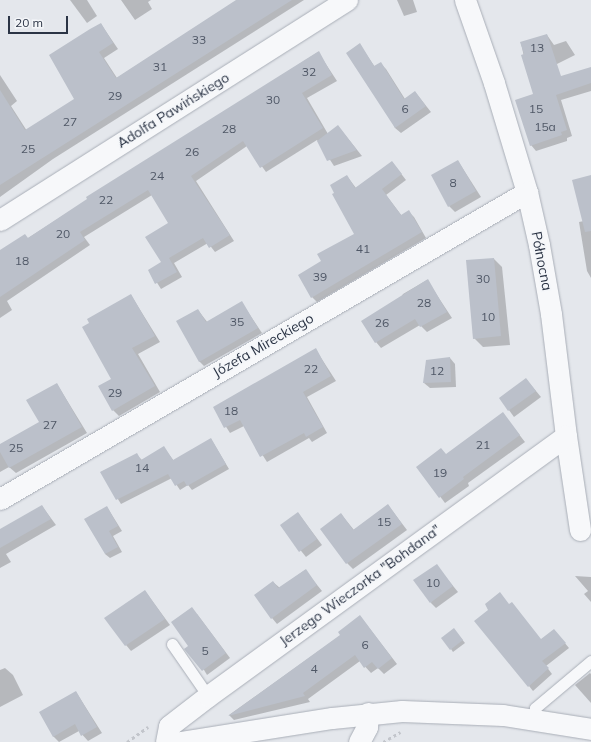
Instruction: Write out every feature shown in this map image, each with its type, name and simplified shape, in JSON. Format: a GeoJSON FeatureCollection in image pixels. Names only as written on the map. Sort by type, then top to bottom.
{"type":"FeatureCollection","features":[{"type":"Feature","properties":{"kind":"street","name":"Adolfa Pawińskiego"},"geometry":{"type":"LineString","coordinates":[[0,220],[347,0]]}},
{"type":"Feature","properties":{"kind":"street","name":"Północna"},"geometry":{"type":"LineString","coordinates":[[465,0],[494,83],[527,192],[547,280],[566,436],[580,530]]}},
{"type":"Feature","properties":{"kind":"street","name":"Józefa Mireckiego"},"geometry":{"type":"LineString","coordinates":[[0,499],[527,192]]}},
{"type":"Feature","properties":{"kind":"street","name":"Jerzego Wieczorka \"Bohdana\""},"geometry":{"type":"LineString","coordinates":[[166,742],[169,726],[208,696],[566,436]]}},
{"type":"Feature","properties":{"kind":"street"},"geometry":{"type":"LineString","coordinates":[[180,742],[368,713],[421,710],[534,719],[591,729]]}},
{"type":"Feature","properties":{"kind":"street"},"geometry":{"type":"LineString","coordinates":[[358,742],[367,727],[368,713]]}},
{"type":"Feature","properties":{"kind":"lane"},"geometry":{"type":"LineString","coordinates":[[172,644],[208,696]]}},
{"type":"Feature","properties":{"kind":"lane"},"geometry":{"type":"LineString","coordinates":[[534,719],[535,708],[591,661]]}},
{"type":"Feature","properties":{"kind":"path"},"geometry":{"type":"LineString","coordinates":[[127,742],[151,725]]}},
{"type":"Feature","properties":{"kind":"building"},"geometry":{"type":"Polygon","coordinates":[[[236,0],[292,0],[0,185],[0,90],[25,130],[74,99],[49,55],[90,29],[101,23],[113,43],[99,52],[116,78],[236,0]]]}},
{"type":"Feature","properties":{"kind":"building"},"geometry":{"type":"Polygon","coordinates":[[[547,34],[561,76],[591,67],[591,83],[556,95],[567,130],[561,132],[562,135],[530,146],[515,100],[533,94],[521,55],[524,54],[520,42],[547,34]]]}},
{"type":"Feature","properties":{"kind":"building"},"geometry":{"type":"Polygon","coordinates":[[[360,43],[374,66],[381,62],[404,99],[415,91],[426,106],[395,128],[346,53],[360,43]]]}},
{"type":"Feature","properties":{"kind":"building"},"geometry":{"type":"Polygon","coordinates":[[[319,51],[332,75],[302,93],[323,128],[260,168],[243,141],[191,176],[230,235],[209,248],[203,238],[169,258],[177,272],[155,284],[148,270],[161,262],[145,237],[168,223],[148,190],[80,232],[85,240],[0,297],[0,250],[25,234],[28,238],[87,199],[86,197],[319,51]]]}},
{"type":"Feature","properties":{"kind":"building"},"geometry":{"type":"Polygon","coordinates":[[[338,125],[357,150],[327,161],[317,141],[338,125]]]}},
{"type":"Feature","properties":{"kind":"building"},"geometry":{"type":"Polygon","coordinates":[[[458,160],[476,191],[448,207],[431,175],[458,160]]]}},
{"type":"Feature","properties":{"kind":"building"},"geometry":{"type":"Polygon","coordinates":[[[392,161],[402,174],[382,189],[401,215],[409,210],[422,232],[311,298],[298,275],[321,261],[317,254],[354,234],[332,194],[334,193],[330,185],[347,175],[355,188],[392,161]]]}},
{"type":"Feature","properties":{"kind":"building"},"geometry":{"type":"Polygon","coordinates":[[[591,175],[591,231],[585,232],[572,180],[591,175]]]}},
{"type":"Feature","properties":{"kind":"building"},"geometry":{"type":"Polygon","coordinates":[[[494,258],[501,336],[473,339],[466,260],[494,258]]]}},
{"type":"Feature","properties":{"kind":"building"},"geometry":{"type":"Polygon","coordinates":[[[428,279],[447,312],[420,327],[415,319],[375,343],[361,321],[428,279]]]}},
{"type":"Feature","properties":{"kind":"building"},"geometry":{"type":"Polygon","coordinates":[[[131,294],[155,336],[132,348],[155,386],[112,411],[98,386],[111,379],[82,327],[89,323],[87,319],[131,294]]]}},
{"type":"Feature","properties":{"kind":"building"},"geometry":{"type":"Polygon","coordinates":[[[242,301],[258,328],[199,362],[176,321],[198,309],[206,322],[242,301]]]}},
{"type":"Feature","properties":{"kind":"building"},"geometry":{"type":"Polygon","coordinates":[[[316,348],[331,376],[303,392],[323,427],[306,437],[304,433],[260,457],[240,420],[224,428],[213,407],[316,348]]]}},
{"type":"Feature","properties":{"kind":"building"},"geometry":{"type":"Polygon","coordinates":[[[450,357],[451,382],[423,383],[426,360],[450,357]]]}},
{"type":"Feature","properties":{"kind":"building"},"geometry":{"type":"Polygon","coordinates":[[[526,378],[536,391],[508,411],[499,398],[526,378]]]}},
{"type":"Feature","properties":{"kind":"building"},"geometry":{"type":"Polygon","coordinates":[[[57,383],[82,427],[9,468],[0,452],[0,444],[39,422],[26,400],[57,383]]]}},
{"type":"Feature","properties":{"kind":"building"},"geometry":{"type":"Polygon","coordinates":[[[503,412],[520,435],[463,477],[464,479],[439,498],[416,467],[441,448],[446,454],[503,412]]]}},
{"type":"Feature","properties":{"kind":"building"},"geometry":{"type":"Polygon","coordinates":[[[211,438],[226,464],[187,486],[184,481],[175,486],[168,474],[116,500],[100,472],[137,453],[141,460],[164,446],[173,460],[211,438]]]}},
{"type":"Feature","properties":{"kind":"building"},"geometry":{"type":"Polygon","coordinates":[[[388,504],[402,524],[346,564],[320,529],[341,513],[353,530],[388,504]]]}},
{"type":"Feature","properties":{"kind":"building"},"geometry":{"type":"Polygon","coordinates":[[[42,505],[51,519],[0,548],[0,529],[42,505]]]}},
{"type":"Feature","properties":{"kind":"building"},"geometry":{"type":"Polygon","coordinates":[[[107,506],[118,526],[109,531],[118,547],[105,554],[84,519],[107,506]]]}},
{"type":"Feature","properties":{"kind":"building"},"geometry":{"type":"Polygon","coordinates":[[[298,512],[317,539],[299,552],[280,525],[298,512]]]}},
{"type":"Feature","properties":{"kind":"building"},"geometry":{"type":"Polygon","coordinates":[[[437,564],[453,586],[430,603],[413,580],[437,564]]]}},
{"type":"Feature","properties":{"kind":"building"},"geometry":{"type":"Polygon","coordinates":[[[306,569],[317,585],[271,619],[254,595],[273,581],[278,588],[306,569]]]}},
{"type":"Feature","properties":{"kind":"building"},"geometry":{"type":"Polygon","coordinates":[[[145,590],[165,619],[125,646],[104,618],[145,590]]]}},
{"type":"Feature","properties":{"kind":"building"},"geometry":{"type":"Polygon","coordinates":[[[500,592],[509,604],[512,602],[541,639],[554,629],[566,643],[542,661],[549,668],[528,687],[474,621],[488,610],[485,604],[500,592]]]}},
{"type":"Feature","properties":{"kind":"building"},"geometry":{"type":"Polygon","coordinates":[[[192,607],[226,653],[202,671],[184,649],[188,646],[171,622],[192,607]]]}},
{"type":"Feature","properties":{"kind":"building"},"geometry":{"type":"Polygon","coordinates":[[[360,615],[392,658],[378,669],[372,662],[364,668],[355,655],[303,693],[305,696],[228,716],[340,635],[338,632],[360,615]]]}},
{"type":"Feature","properties":{"kind":"building"},"geometry":{"type":"Polygon","coordinates":[[[454,628],[463,640],[450,650],[441,638],[454,628]]]}},
{"type":"Feature","properties":{"kind":"building"},"geometry":{"type":"Polygon","coordinates":[[[76,691],[97,727],[81,736],[75,724],[53,737],[39,712],[76,691]]]}}]}
